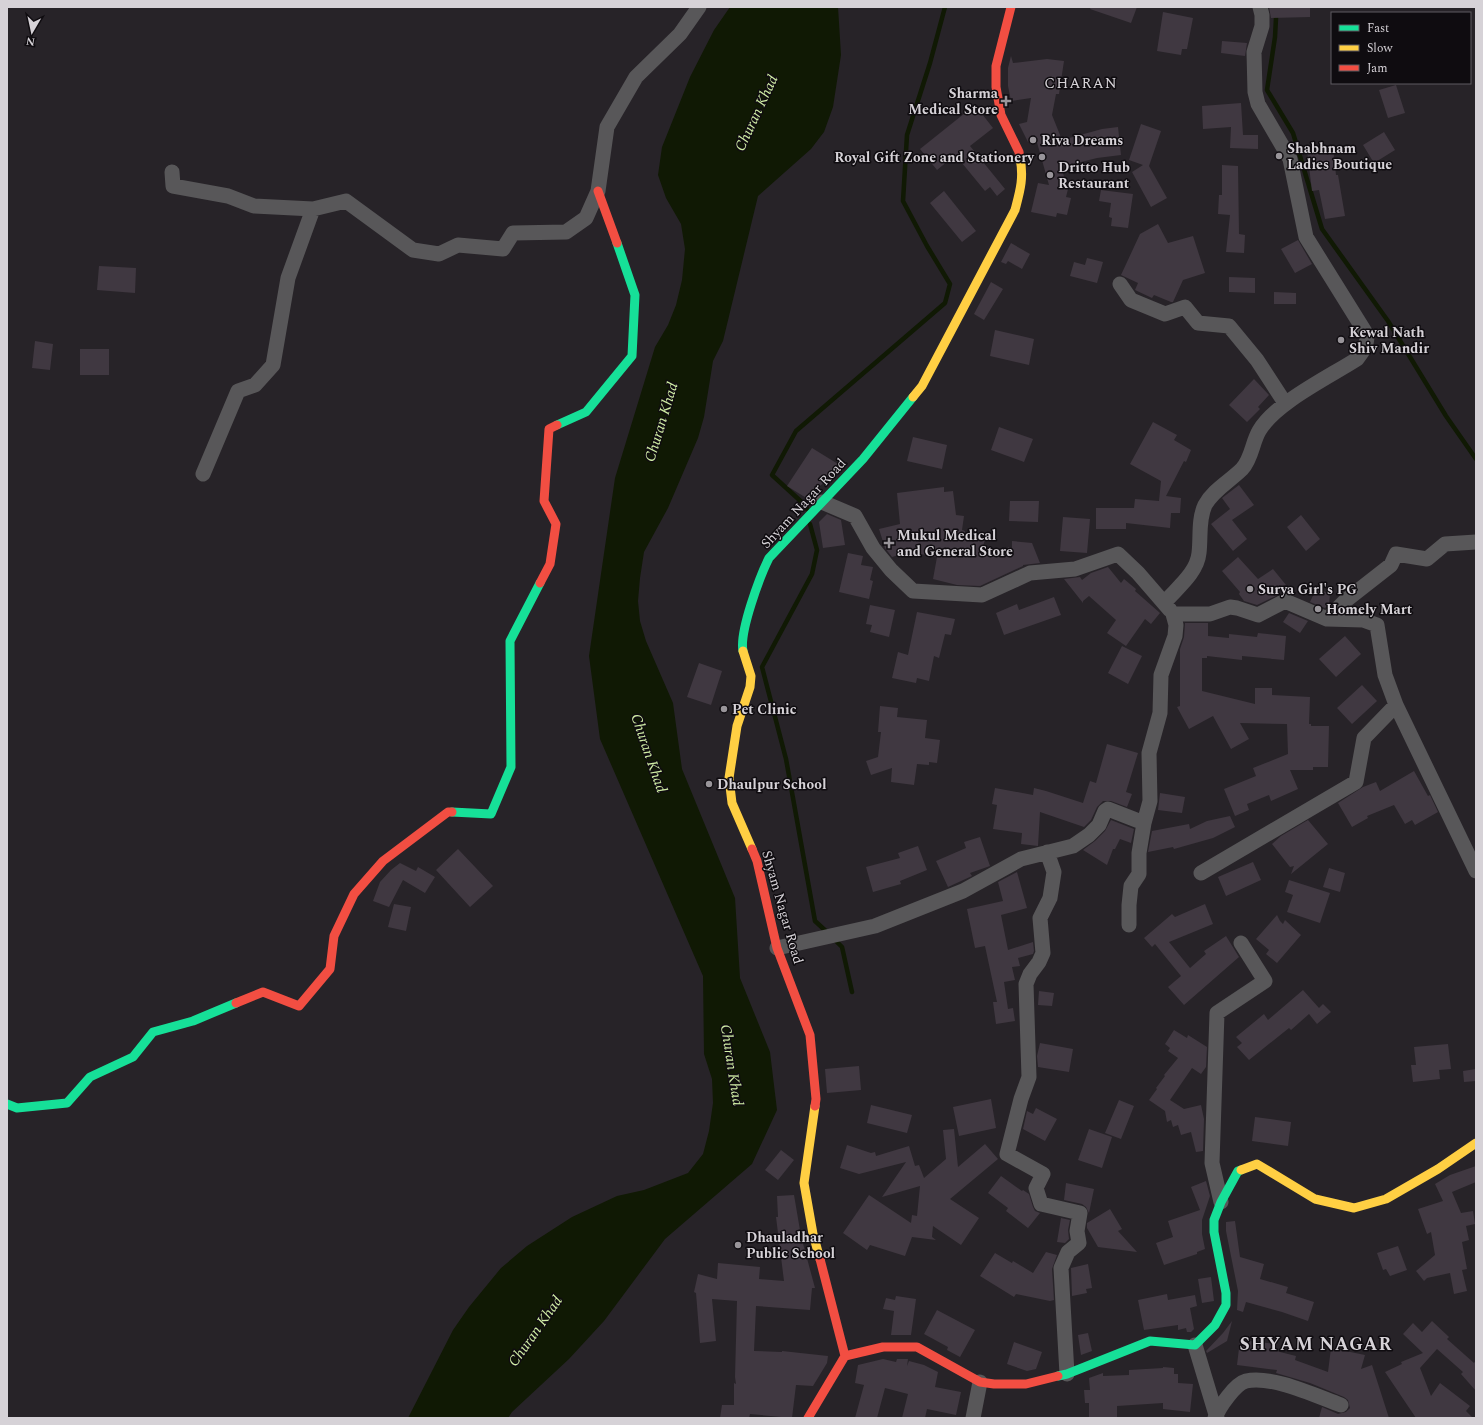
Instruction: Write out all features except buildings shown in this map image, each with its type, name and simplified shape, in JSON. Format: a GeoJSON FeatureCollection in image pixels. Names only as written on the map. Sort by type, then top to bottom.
{"type":"FeatureCollection","features":[{"type":"Feature","properties":{"kind":"street"},"geometry":{"type":"LineString","coordinates":[[172,172],[173,186],[228,196],[254,206],[313,209],[346,201],[413,250],[439,254],[458,245],[502,249],[513,233],[566,232],[586,218],[598,191],[607,127],[636,77],[680,34],[699,7]]}},
{"type":"Feature","properties":{"kind":"street","name":"Shyam Nagar Road"},"geometry":{"type":"LineString","coordinates":[[845,1356],[813,1234],[804,1183],[816,1099],[810,1035],[777,948],[758,861],[732,803],[729,767],[737,726],[750,687],[751,676],[742,649],[742,642],[760,577],[769,558],[863,460],[922,386],[1015,210],[1022,185],[1022,168],[1019,152],[1001,115],[996,87],[996,66],[1011,7]]}},
{"type":"Feature","properties":{"kind":"street"},"geometry":{"type":"LineString","coordinates":[[1169,608],[1190,575],[1199,555],[1201,517],[1206,504],[1214,493],[1242,469],[1248,461],[1259,431],[1273,413],[1286,403],[1357,359],[1364,351],[1367,344],[1367,335],[1306,237],[1290,159],[1258,104],[1255,92],[1254,52],[1262,26],[1260,7]]}},
{"type":"Feature","properties":{"kind":"street"},"geometry":{"type":"LineString","coordinates":[[7,1104],[17,1108],[67,1103],[90,1077],[133,1057],[153,1032],[193,1020],[263,992],[299,1006],[330,969],[334,936],[354,894],[384,861],[448,812],[491,814],[511,766],[510,641],[550,564],[556,524],[544,501],[549,429],[586,412],[632,356],[635,295],[598,191]]}},
{"type":"Feature","properties":{"kind":"street"},"geometry":{"type":"LineString","coordinates":[[203,474],[238,391],[255,385],[273,365],[288,278],[313,209]]}},
{"type":"Feature","properties":{"kind":"street"},"geometry":{"type":"LineString","coordinates":[[1120,284],[1131,300],[1165,314],[1185,307],[1198,323],[1228,326],[1257,360],[1286,403]]}},
{"type":"Feature","properties":{"kind":"street"},"geometry":{"type":"LineString","coordinates":[[822,502],[855,516],[873,548],[890,570],[913,591],[982,595],[1030,573],[1075,569],[1118,554],[1138,573],[1169,608],[1176,625],[1175,636],[1161,675],[1160,713],[1149,753],[1150,801],[1144,823],[1139,853],[1139,874],[1131,886],[1129,925]]}},
{"type":"Feature","properties":{"kind":"street"},"geometry":{"type":"LineString","coordinates":[[1327,619],[1345,601],[1391,565],[1396,554],[1428,559],[1445,544],[1476,542]]}},
{"type":"Feature","properties":{"kind":"street"},"geometry":{"type":"LineString","coordinates":[[1169,608],[1210,614],[1230,607],[1258,615],[1285,601],[1327,619],[1363,620],[1377,625],[1385,675],[1396,705],[1476,871]]}},
{"type":"Feature","properties":{"kind":"street"},"geometry":{"type":"LineString","coordinates":[[1201,873],[1356,782],[1364,738],[1396,705]]}},
{"type":"Feature","properties":{"kind":"street"},"geometry":{"type":"LineString","coordinates":[[777,948],[875,926],[963,891],[1021,859],[1073,846],[1089,835],[1099,825],[1105,810],[1108,809],[1144,823]]}},
{"type":"Feature","properties":{"kind":"street"},"geometry":{"type":"LineString","coordinates":[[1048,852],[1054,872],[1050,898],[1040,918],[1043,953],[1039,962],[1030,974],[1026,984],[1029,1077],[1021,1099],[1007,1154],[1042,1174],[1036,1188],[1041,1204],[1080,1212],[1077,1231],[1079,1243],[1068,1252],[1061,1268],[1067,1374]]}},
{"type":"Feature","properties":{"kind":"street"},"geometry":{"type":"LineString","coordinates":[[1221,1202],[1212,1163],[1217,1013],[1265,981],[1241,943]]}},
{"type":"Feature","properties":{"kind":"street"},"geometry":{"type":"LineString","coordinates":[[1195,1345],[1215,1325],[1226,1304],[1226,1293],[1214,1232],[1214,1220],[1221,1202],[1238,1171],[1257,1164],[1315,1199],[1354,1208],[1386,1199],[1438,1169],[1476,1143]]}},
{"type":"Feature","properties":{"kind":"street"},"geometry":{"type":"LineString","coordinates":[[808,1418],[845,1356],[882,1347],[917,1347],[980,1382],[994,1384],[1026,1384],[1067,1374],[1150,1342],[1171,1342],[1195,1345]]}},
{"type":"Feature","properties":{"kind":"street"},"geometry":{"type":"LineString","coordinates":[[1195,1345],[1216,1417]]}},
{"type":"Feature","properties":{"kind":"street"},"geometry":{"type":"LineString","coordinates":[[1216,1417],[1227,1396],[1245,1381],[1262,1380],[1289,1386],[1341,1405]]}},
{"type":"Feature","properties":{"kind":"street"},"geometry":{"type":"LineString","coordinates":[[973,1418],[980,1382]]}},
{"type":"Feature","properties":{"kind":"water","name":"Churan Khad"},"geometry":{"type":"Polygon","coordinates":[[[730,7],[838,7],[841,55],[833,107],[824,132],[811,149],[758,196],[723,341],[713,361],[704,417],[698,438],[668,508],[644,552],[638,601],[640,621],[646,641],[673,703],[682,769],[735,898],[740,978],[770,1052],[777,1110],[752,1164],[665,1239],[604,1321],[569,1359],[512,1412],[508,1418],[408,1418],[453,1330],[469,1307],[501,1268],[527,1246],[572,1217],[617,1196],[644,1190],[688,1173],[703,1154],[709,1131],[713,1103],[712,1079],[704,1054],[703,976],[600,739],[589,656],[615,478],[655,347],[668,325],[676,305],[682,280],[685,249],[681,224],[666,198],[658,175],[662,147],[690,77],[714,30],[730,7]]]}},
{"type":"Feature","properties":{"kind":"waterway"},"geometry":{"type":"LineString","coordinates":[[807,509],[806,506],[772,475],[796,431],[945,303],[950,284],[927,246],[903,201],[907,135],[930,63],[945,7]]}},
{"type":"Feature","properties":{"kind":"waterway"},"geometry":{"type":"LineString","coordinates":[[1273,7],[1276,18],[1275,37],[1267,90],[1293,133],[1322,229],[1388,321],[1446,416],[1476,459]]}},
{"type":"Feature","properties":{"kind":"waterway"},"geometry":{"type":"LineString","coordinates":[[810,524],[817,550],[812,574],[762,667],[786,759],[815,921],[828,933]]}},
{"type":"Feature","properties":{"kind":"waterway"},"geometry":{"type":"LineString","coordinates":[[833,938],[842,947],[852,992]]}},
{"type":"Feature","properties":{"kind":"traffic: fast"},"geometry":{"type":"LineString","coordinates":[[557,425],[586,412],[632,356],[635,295],[617,243]]}},
{"type":"Feature","properties":{"kind":"traffic: fast"},"geometry":{"type":"LineString","coordinates":[[743,651],[744,631],[747,618],[769,558],[863,459],[913,397]]}},
{"type":"Feature","properties":{"kind":"traffic: fast"},"geometry":{"type":"LineString","coordinates":[[452,812],[491,814],[511,767],[510,641],[540,583]]}},
{"type":"Feature","properties":{"kind":"traffic: fast"},"geometry":{"type":"LineString","coordinates":[[7,1104],[17,1108],[67,1103],[90,1077],[133,1057],[153,1032],[193,1021],[236,1003]]}},
{"type":"Feature","properties":{"kind":"traffic: fast"},"geometry":{"type":"LineString","coordinates":[[1058,1376],[1067,1374],[1150,1341],[1195,1345],[1215,1325],[1226,1305],[1226,1293],[1214,1232],[1214,1220],[1221,1202],[1238,1171],[1241,1170]]}},
{"type":"Feature","properties":{"kind":"traffic: slow"},"geometry":{"type":"LineString","coordinates":[[913,397],[922,386],[1015,210],[1020,190],[1020,158]]}},
{"type":"Feature","properties":{"kind":"traffic: slow"},"geometry":{"type":"LineString","coordinates":[[743,651],[751,676],[750,687],[737,726],[729,778],[732,803],[752,849]]}},
{"type":"Feature","properties":{"kind":"traffic: slow"},"geometry":{"type":"LineString","coordinates":[[815,1106],[804,1183],[813,1234],[820,1259]]}},
{"type":"Feature","properties":{"kind":"traffic: slow"},"geometry":{"type":"LineString","coordinates":[[1241,1170],[1257,1164],[1315,1199],[1354,1208],[1386,1199],[1438,1169],[1476,1143]]}},
{"type":"Feature","properties":{"kind":"traffic: jam"},"geometry":{"type":"LineString","coordinates":[[1011,7],[996,66],[996,87],[1001,115],[1019,152],[1020,158]]}},
{"type":"Feature","properties":{"kind":"traffic: jam"},"geometry":{"type":"LineString","coordinates":[[598,191],[617,243]]}},
{"type":"Feature","properties":{"kind":"traffic: jam"},"geometry":{"type":"LineString","coordinates":[[540,583],[550,564],[556,524],[544,501],[549,429],[557,425]]}},
{"type":"Feature","properties":{"kind":"traffic: jam"},"geometry":{"type":"LineString","coordinates":[[236,1003],[263,992],[299,1006],[330,969],[334,936],[354,894],[383,861],[448,812],[452,812]]}},
{"type":"Feature","properties":{"kind":"traffic: jam"},"geometry":{"type":"LineString","coordinates":[[752,849],[757,861],[777,948],[810,1035],[816,1099],[815,1106]]}},
{"type":"Feature","properties":{"kind":"traffic: jam"},"geometry":{"type":"LineString","coordinates":[[808,1418],[845,1356],[820,1259]]}},
{"type":"Feature","properties":{"kind":"traffic: jam"},"geometry":{"type":"LineString","coordinates":[[845,1356],[883,1347],[917,1347],[980,1382],[994,1384],[1026,1384],[1058,1376]]}},
{"type":"Feature","properties":{"kind":"place","name":"Sharma Medical Store"},"geometry":{"type":"Point","coordinates":[1006,101]}},
{"type":"Feature","properties":{"kind":"place","name":"Riva Dreams"},"geometry":{"type":"Point","coordinates":[1033,140]}},
{"type":"Feature","properties":{"kind":"place","name":"Shabhnam Ladies Boutique"},"geometry":{"type":"Point","coordinates":[1279,156]}},
{"type":"Feature","properties":{"kind":"place","name":"Royal Gift Zone and Stationery"},"geometry":{"type":"Point","coordinates":[1042,157]}},
{"type":"Feature","properties":{"kind":"place","name":"Dritto Hub Restaurant"},"geometry":{"type":"Point","coordinates":[1050,175]}},
{"type":"Feature","properties":{"kind":"place","name":"Kewal Nath Shiv Mandir"},"geometry":{"type":"Point","coordinates":[1341,340]}},
{"type":"Feature","properties":{"kind":"place","name":"Mukul Medical and General Store"},"geometry":{"type":"Point","coordinates":[889,543]}},
{"type":"Feature","properties":{"kind":"place","name":"Surya Girl's PG"},"geometry":{"type":"Point","coordinates":[1250,589]}},
{"type":"Feature","properties":{"kind":"place","name":"Homely Mart"},"geometry":{"type":"Point","coordinates":[1318,609]}},
{"type":"Feature","properties":{"kind":"place","name":"Pet Clinic"},"geometry":{"type":"Point","coordinates":[724,709]}},
{"type":"Feature","properties":{"kind":"place","name":"Dhaulpur School"},"geometry":{"type":"Point","coordinates":[709,784]}},
{"type":"Feature","properties":{"kind":"place","name":"Dhauladhar Public School"},"geometry":{"type":"Point","coordinates":[738,1245]}},
{"type":"Feature","properties":{"kind":"district","name":"CHARAN"},"geometry":{"type":"Point","coordinates":[1081,83]}},
{"type":"Feature","properties":{"kind":"district","name":"SHYAM NAGAR"},"geometry":{"type":"Point","coordinates":[1316,1344]}}]}
